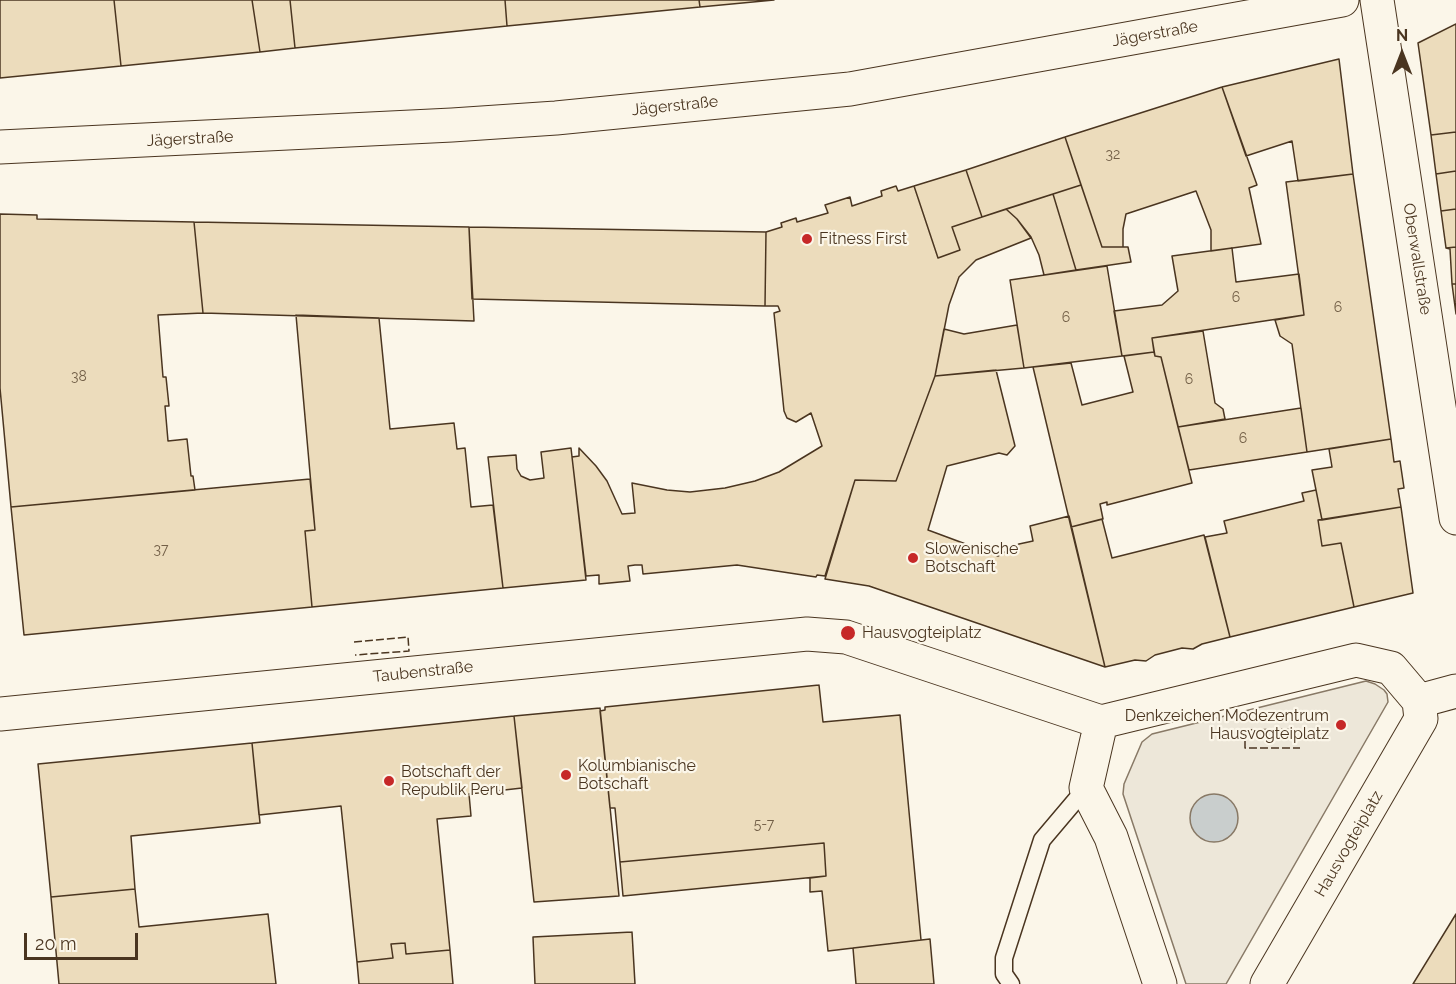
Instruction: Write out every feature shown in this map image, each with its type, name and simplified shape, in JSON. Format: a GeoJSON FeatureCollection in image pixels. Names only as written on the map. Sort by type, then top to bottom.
{"type":"FeatureCollection","features":[{"type":"Feature","properties":{"kind":"street","name":"Jägerstraße"},"geometry":{"type":"LineString","coordinates":[[0,147],[452,125],[568,117],[850,88],[1342,0]]}},
{"type":"Feature","properties":{"kind":"street","name":"Oberwallstraße"},"geometry":{"type":"LineString","coordinates":[[1377,0],[1456,518]]}},
{"type":"Feature","properties":{"kind":"street","name":"Taubenstraße"},"geometry":{"type":"LineString","coordinates":[[0,714],[807,634],[846,637],[1101,722]]}},
{"type":"Feature","properties":{"kind":"street"},"geometry":{"type":"LineString","coordinates":[[1160,984],[1111,837],[1086,788],[1101,722],[1356,660],[1391,668],[1419,701],[1456,691]]}},
{"type":"Feature","properties":{"kind":"street","name":"Hausvogteiplatz"},"geometry":{"type":"LineString","coordinates":[[1267,984],[1421,718],[1419,701]]}},
{"type":"Feature","properties":{"kind":"lane"},"geometry":{"type":"LineString","coordinates":[[1011,984],[1004,974],[1004,958],[1042,840],[1086,788]]}},
{"type":"Feature","properties":{"kind":"shaded area"},"geometry":{"type":"Polygon","coordinates":[[[1366,681],[1384,690],[1388,702],[1226,984],[1186,984],[1123,794],[1124,784],[1142,742],[1152,734],[1366,681]]]}},
{"type":"Feature","properties":{"kind":"shaded area"},"geometry":{"type":"Polygon","coordinates":[[[1209,794],[1219,794],[1231,801],[1238,813],[1238,823],[1231,835],[1219,842],[1209,842],[1194,831],[1190,823],[1190,813],[1201,798],[1209,794]]]}},
{"type":"Feature","properties":{"kind":"building"},"geometry":{"type":"Polygon","coordinates":[[[0,0],[114,0],[121,66],[0,78],[0,0]]]}},
{"type":"Feature","properties":{"kind":"building"},"geometry":{"type":"Polygon","coordinates":[[[114,0],[252,0],[260,52],[121,66],[114,0]]]}},
{"type":"Feature","properties":{"kind":"building"},"geometry":{"type":"Polygon","coordinates":[[[252,0],[290,0],[295,48],[260,52],[252,0]]]}},
{"type":"Feature","properties":{"kind":"building"},"geometry":{"type":"Polygon","coordinates":[[[290,0],[505,0],[507,26],[295,48],[290,0]]]}},
{"type":"Feature","properties":{"kind":"building"},"geometry":{"type":"Polygon","coordinates":[[[505,0],[699,0],[700,7],[507,26],[505,0]]]}},
{"type":"Feature","properties":{"kind":"building"},"geometry":{"type":"Polygon","coordinates":[[[699,0],[774,0],[700,7],[699,0]]]}},
{"type":"Feature","properties":{"kind":"building"},"geometry":{"type":"Polygon","coordinates":[[[1456,24],[1456,132],[1431,135],[1418,43],[1456,24]]]}},
{"type":"Feature","properties":{"kind":"building"},"geometry":{"type":"Polygon","coordinates":[[[1339,59],[1353,174],[1298,181],[1292,141],[1246,156],[1222,87],[1339,59]]]}},
{"type":"Feature","properties":{"kind":"building"},"geometry":{"type":"Polygon","coordinates":[[[1222,87],[1257,185],[1249,188],[1261,244],[1211,251],[1211,230],[1196,191],[1126,214],[1123,247],[1102,247],[1065,137],[1222,87]]]}},
{"type":"Feature","properties":{"kind":"building"},"geometry":{"type":"Polygon","coordinates":[[[1456,132],[1456,171],[1436,174],[1431,135],[1456,132]]]}},
{"type":"Feature","properties":{"kind":"building"},"geometry":{"type":"Polygon","coordinates":[[[1065,137],[1081,185],[982,217],[966,170],[1065,137]]]}},
{"type":"Feature","properties":{"kind":"building"},"geometry":{"type":"Polygon","coordinates":[[[966,170],[982,217],[952,227],[960,250],[938,258],[914,186],[966,170]]]}},
{"type":"Feature","properties":{"kind":"building"},"geometry":{"type":"Polygon","coordinates":[[[1456,171],[1456,209],[1441,211],[1436,174],[1456,171]]]}},
{"type":"Feature","properties":{"kind":"building"},"geometry":{"type":"Polygon","coordinates":[[[1353,174],[1391,439],[1307,452],[1292,344],[1280,336],[1275,320],[1304,315],[1286,182],[1353,174]]]}},
{"type":"Feature","properties":{"kind":"building"},"geometry":{"type":"Polygon","coordinates":[[[1081,185],[1102,247],[1128,247],[1131,262],[1076,270],[1053,194],[1081,185]]]}},
{"type":"Feature","properties":{"kind":"building"},"geometry":{"type":"Polygon","coordinates":[[[896,186],[898,191],[914,186],[938,258],[960,250],[952,227],[1006,209],[1017,219],[1031,238],[976,260],[959,277],[949,305],[935,376],[896,481],[855,480],[825,576],[817,575],[816,577],[737,565],[643,574],[642,565],[635,565],[628,566],[630,581],[599,584],[599,575],[586,576],[572,457],[579,456],[579,448],[607,481],[622,514],[635,513],[632,483],[690,492],[725,488],[755,481],[779,472],[822,446],[811,413],[796,422],[787,418],[784,411],[774,313],[780,311],[778,306],[765,306],[766,232],[782,227],[781,223],[796,218],[797,222],[828,213],[825,205],[850,197],[852,206],[882,196],[881,191],[896,186]]]}},
{"type":"Feature","properties":{"kind":"building"},"geometry":{"type":"Polygon","coordinates":[[[1053,194],[1076,270],[1044,275],[1031,237],[1006,209],[1053,194]]]}},
{"type":"Feature","properties":{"kind":"building"},"geometry":{"type":"Polygon","coordinates":[[[1456,209],[1456,247],[1446,248],[1441,211],[1456,209]]]}},
{"type":"Feature","properties":{"kind":"building"},"geometry":{"type":"Polygon","coordinates":[[[0,214],[37,215],[37,219],[194,222],[203,313],[158,315],[163,377],[166,377],[169,406],[165,406],[168,441],[187,439],[195,490],[11,507],[0,388],[0,214]]]}},
{"type":"Feature","properties":{"kind":"building"},"geometry":{"type":"Polygon","coordinates":[[[194,222],[469,227],[474,321],[203,313],[194,222]]]}},
{"type":"Feature","properties":{"kind":"building"},"geometry":{"type":"Polygon","coordinates":[[[469,227],[766,232],[765,306],[472,299],[469,227]]]}},
{"type":"Feature","properties":{"kind":"building"},"geometry":{"type":"Polygon","coordinates":[[[1456,247],[1456,284],[1452,284],[1450,249],[1446,248],[1456,247]]]}},
{"type":"Feature","properties":{"kind":"building"},"geometry":{"type":"Polygon","coordinates":[[[1232,248],[1236,282],[1299,274],[1304,315],[1152,338],[1154,352],[1122,356],[1114,311],[1162,305],[1178,291],[1172,256],[1232,248]]]}},
{"type":"Feature","properties":{"kind":"building"},"geometry":{"type":"Polygon","coordinates":[[[1107,266],[1122,356],[1024,368],[1010,280],[1107,266]]]}},
{"type":"Feature","properties":{"kind":"building"},"geometry":{"type":"Polygon","coordinates":[[[1452,284],[1456,284],[1456,314],[1452,284]]]}},
{"type":"Feature","properties":{"kind":"building"},"geometry":{"type":"Polygon","coordinates":[[[296,315],[379,318],[390,429],[454,423],[457,449],[465,448],[471,507],[493,505],[503,588],[312,607],[305,531],[315,530],[296,315]]]}},
{"type":"Feature","properties":{"kind":"building"},"geometry":{"type":"Polygon","coordinates":[[[1017,325],[1024,368],[935,376],[944,329],[964,334],[1017,325]]]}},
{"type":"Feature","properties":{"kind":"building"},"geometry":{"type":"Polygon","coordinates":[[[1203,331],[1215,403],[1223,409],[1225,419],[1178,427],[1161,357],[1155,356],[1152,338],[1203,331]]]}},
{"type":"Feature","properties":{"kind":"building"},"geometry":{"type":"Polygon","coordinates":[[[1154,352],[1155,356],[1161,357],[1192,483],[1107,505],[1107,502],[1100,504],[1103,519],[1071,527],[1033,367],[1071,363],[1082,405],[1133,392],[1124,356],[1154,352]]]}},
{"type":"Feature","properties":{"kind":"building"},"geometry":{"type":"Polygon","coordinates":[[[996,370],[1015,446],[1007,455],[999,453],[947,466],[928,530],[998,556],[1019,544],[1033,541],[1030,526],[1069,516],[1105,667],[869,586],[825,579],[855,480],[896,481],[935,376],[996,370]]]}},
{"type":"Feature","properties":{"kind":"building"},"geometry":{"type":"Polygon","coordinates":[[[1301,408],[1307,452],[1189,470],[1178,427],[1301,408]]]}},
{"type":"Feature","properties":{"kind":"building"},"geometry":{"type":"Polygon","coordinates":[[[1391,439],[1394,462],[1400,461],[1404,488],[1398,489],[1401,507],[1322,520],[1312,470],[1332,467],[1329,449],[1391,439]]]}},
{"type":"Feature","properties":{"kind":"building"},"geometry":{"type":"Polygon","coordinates":[[[571,448],[586,580],[503,588],[488,457],[516,455],[517,469],[521,476],[530,480],[544,478],[541,452],[571,448]]]}},
{"type":"Feature","properties":{"kind":"building"},"geometry":{"type":"Polygon","coordinates":[[[310,479],[315,530],[305,531],[312,607],[24,635],[11,507],[310,479]]]}},
{"type":"Feature","properties":{"kind":"building"},"geometry":{"type":"Polygon","coordinates":[[[1316,490],[1322,520],[1318,520],[1322,546],[1341,543],[1354,607],[1230,637],[1205,537],[1227,533],[1224,521],[1304,501],[1302,493],[1316,490]]]}},
{"type":"Feature","properties":{"kind":"building"},"geometry":{"type":"Polygon","coordinates":[[[1401,507],[1413,593],[1354,607],[1341,543],[1322,546],[1318,520],[1401,507]]]}},
{"type":"Feature","properties":{"kind":"building"},"geometry":{"type":"Polygon","coordinates":[[[1102,519],[1112,558],[1204,535],[1230,637],[1202,644],[1193,649],[1182,648],[1155,655],[1146,661],[1135,660],[1105,667],[1071,527],[1102,519]]]}},
{"type":"Feature","properties":{"kind":"building"},"geometry":{"type":"Polygon","coordinates":[[[819,685],[823,722],[900,715],[921,940],[828,951],[822,891],[810,892],[810,878],[826,876],[824,843],[620,862],[615,808],[610,808],[600,711],[605,710],[605,707],[819,685]]]}},
{"type":"Feature","properties":{"kind":"building"},"geometry":{"type":"Polygon","coordinates":[[[600,708],[619,896],[534,902],[514,716],[600,708]]]}},
{"type":"Feature","properties":{"kind":"building"},"geometry":{"type":"Polygon","coordinates":[[[514,716],[522,788],[469,794],[471,816],[437,819],[450,950],[406,954],[405,943],[391,944],[393,958],[357,962],[341,806],[259,815],[252,743],[514,716]]]}},
{"type":"Feature","properties":{"kind":"building"},"geometry":{"type":"Polygon","coordinates":[[[252,743],[260,823],[131,836],[135,889],[51,897],[38,764],[252,743]]]}},
{"type":"Feature","properties":{"kind":"building"},"geometry":{"type":"Polygon","coordinates":[[[824,843],[826,876],[623,896],[620,862],[824,843]]]}},
{"type":"Feature","properties":{"kind":"building"},"geometry":{"type":"Polygon","coordinates":[[[135,889],[139,927],[268,914],[276,984],[59,984],[51,897],[135,889]]]}},
{"type":"Feature","properties":{"kind":"building"},"geometry":{"type":"Polygon","coordinates":[[[1456,914],[1456,984],[1413,984],[1456,914]]]}},
{"type":"Feature","properties":{"kind":"building"},"geometry":{"type":"Polygon","coordinates":[[[632,932],[635,984],[535,984],[533,937],[632,932]]]}},
{"type":"Feature","properties":{"kind":"building"},"geometry":{"type":"Polygon","coordinates":[[[930,939],[934,984],[856,984],[853,948],[930,939]]]}},
{"type":"Feature","properties":{"kind":"building"},"geometry":{"type":"Polygon","coordinates":[[[405,943],[406,954],[450,950],[453,984],[359,984],[357,962],[393,958],[391,944],[405,943]]]}},
{"type":"Feature","properties":{"kind":"fence"},"geometry":{"type":"LineString","coordinates":[[354,642],[408,637],[409,651],[355,655]]}},
{"type":"Feature","properties":{"kind":"fence"},"geometry":{"type":"LineString","coordinates":[[1300,729],[1245,730],[1245,748],[1300,748]]}},
{"type":"Feature","properties":{"kind":"place","name":"Fitness First"},"geometry":{"type":"Point","coordinates":[807,239]}},
{"type":"Feature","properties":{"kind":"place","name":"Slowenische Botschaft"},"geometry":{"type":"Point","coordinates":[913,558]}},
{"type":"Feature","properties":{"kind":"place","name":"Hausvogteiplatz"},"geometry":{"type":"Point","coordinates":[848,633]}},
{"type":"Feature","properties":{"kind":"place","name":"Denkzeichen Modezentrum Hausvogteiplatz"},"geometry":{"type":"Point","coordinates":[1341,725]}},
{"type":"Feature","properties":{"kind":"place","name":"Kolumbianische Botschaft"},"geometry":{"type":"Point","coordinates":[566,775]}},
{"type":"Feature","properties":{"kind":"place","name":"Botschaft der Republik Peru"},"geometry":{"type":"Point","coordinates":[389,781]}}]}
